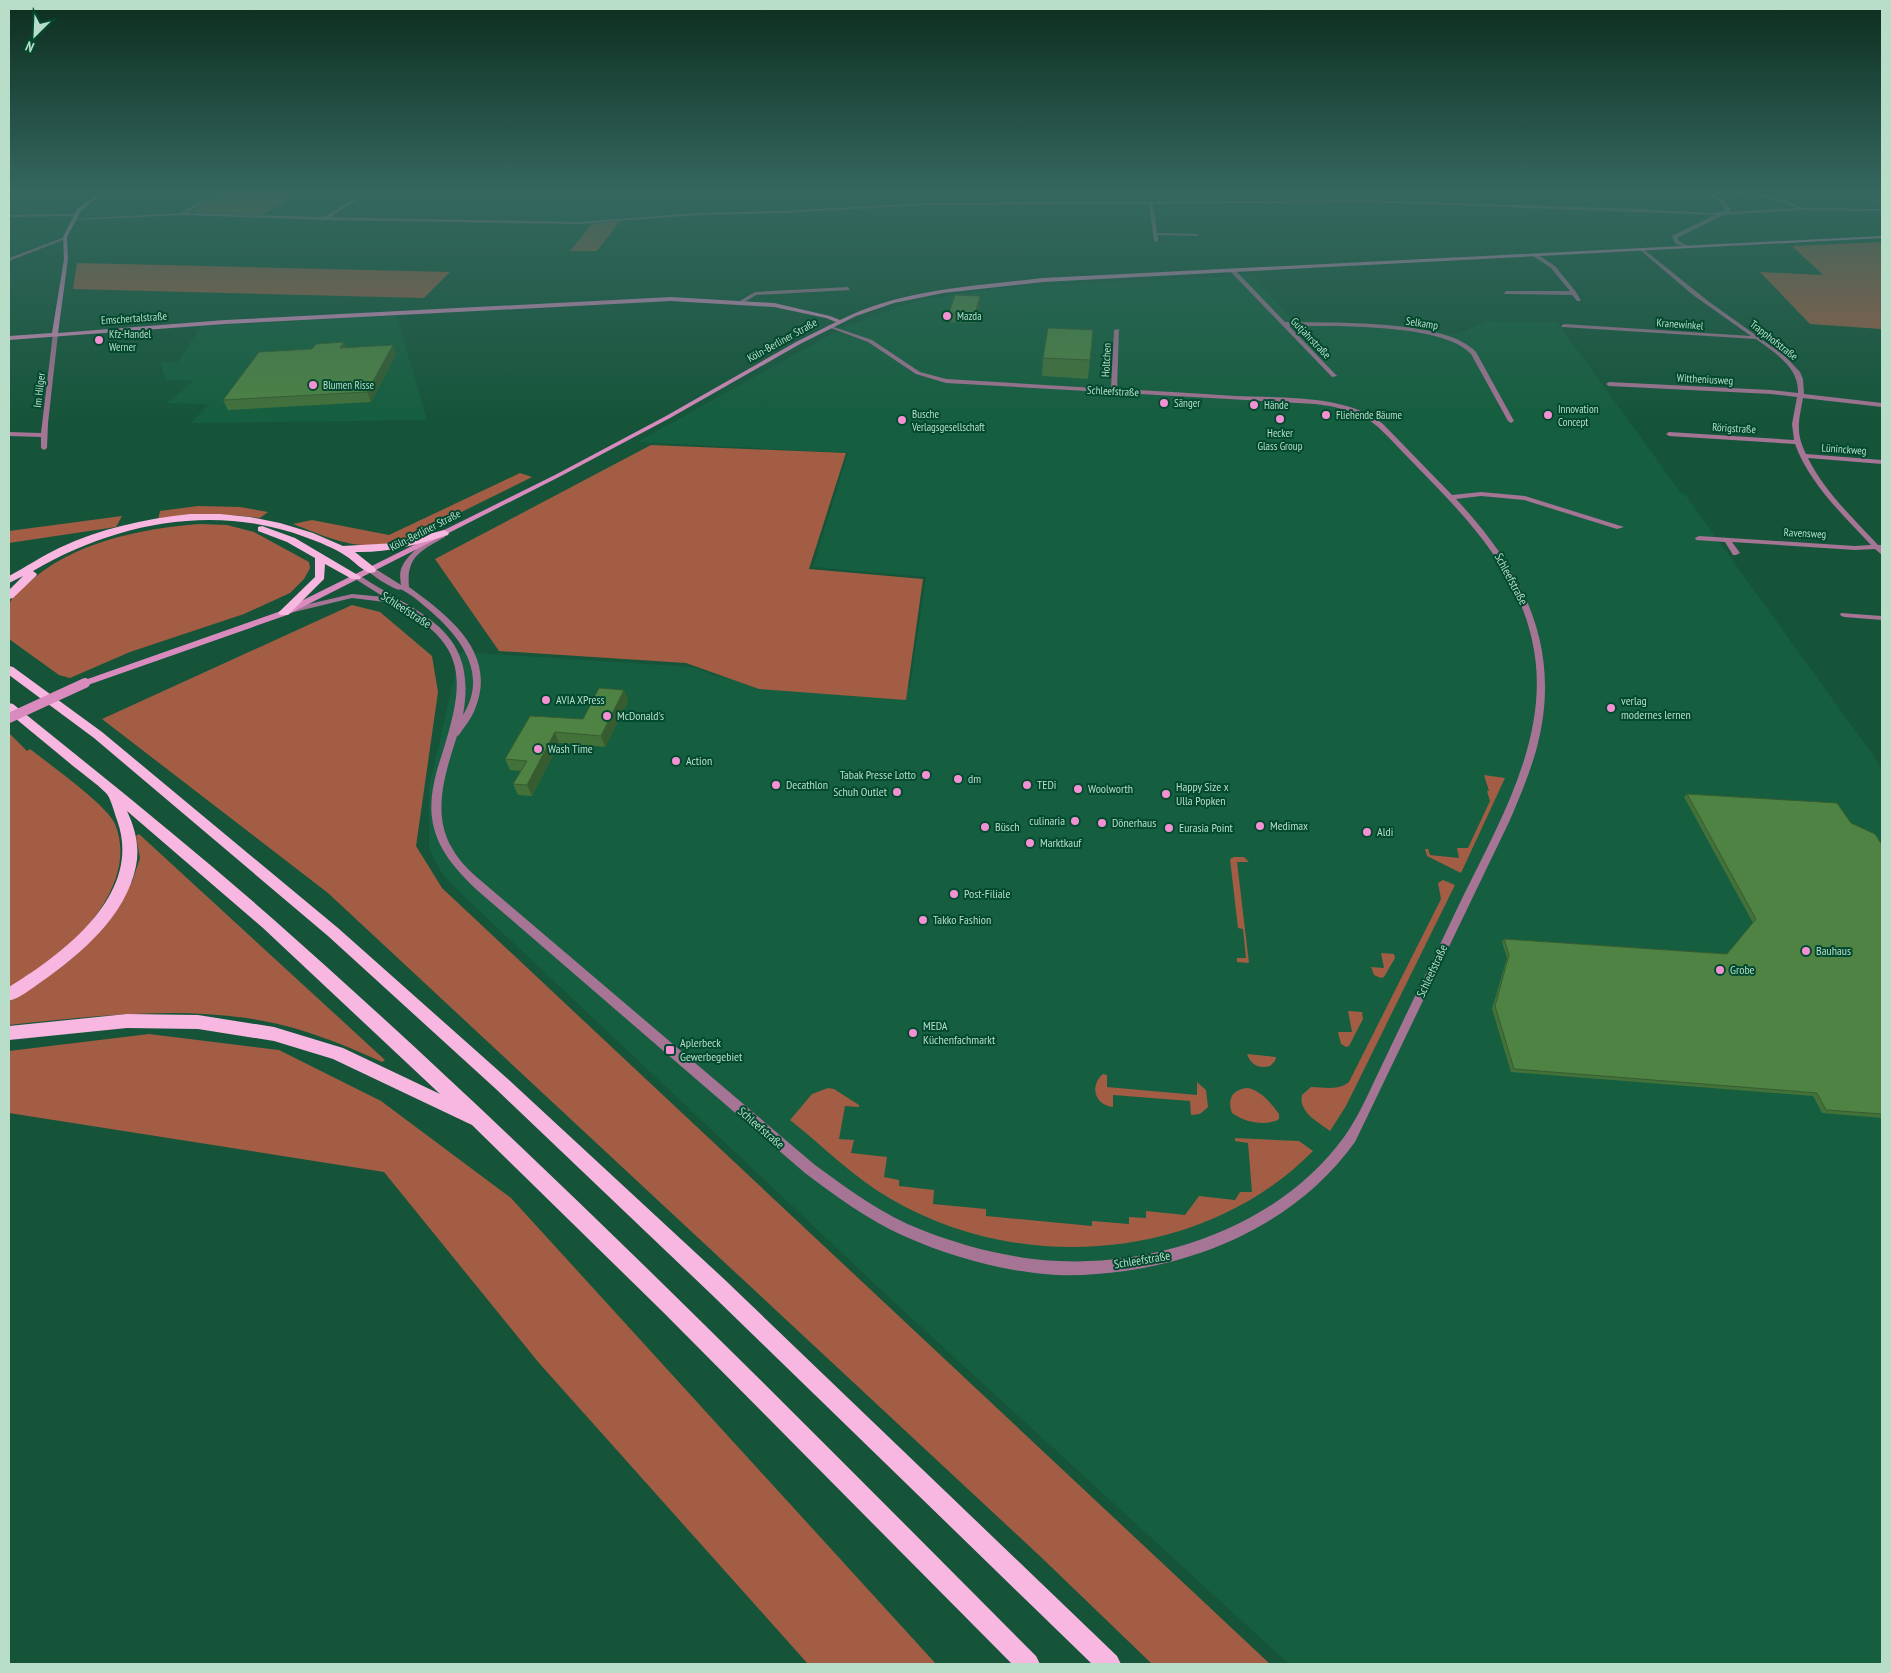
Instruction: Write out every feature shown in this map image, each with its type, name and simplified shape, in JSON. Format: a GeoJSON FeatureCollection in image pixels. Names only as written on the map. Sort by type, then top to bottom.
{"type":"FeatureCollection","features":[{"type":"Feature","properties":{"kind":"highway"},"geometry":{"type":"LineString","coordinates":[[9,580],[70,546],[100,535],[129,527],[188,518],[228,516],[260,520],[283,526],[342,548],[355,555],[371,570]]}},
{"type":"Feature","properties":{"kind":"highway"},"geometry":{"type":"LineString","coordinates":[[9,596],[32,574],[68,553],[112,536],[165,524],[206,521],[251,526],[278,534],[356,577]]}},
{"type":"Feature","properties":{"kind":"highway"},"geometry":{"type":"LineString","coordinates":[[342,548],[378,550],[408,544],[444,533]]}},
{"type":"Feature","properties":{"kind":"highway"},"geometry":{"type":"LineString","coordinates":[[284,613],[319,578],[321,572],[320,556]]}},
{"type":"Feature","properties":{"kind":"highway"},"geometry":{"type":"LineString","coordinates":[[9,660],[13,672],[98,736],[325,926],[503,1085],[717,1286],[1109,1664]]}},
{"type":"Feature","properties":{"kind":"highway"},"geometry":{"type":"LineString","coordinates":[[9,707],[113,792],[302,954],[483,1123],[824,1458],[1028,1664]]}},
{"type":"Feature","properties":{"kind":"highway"},"geometry":{"type":"LineString","coordinates":[[9,996],[50,969],[90,933],[107,912],[120,890],[129,866],[130,843],[113,792]]}},
{"type":"Feature","properties":{"kind":"highway"},"geometry":{"type":"LineString","coordinates":[[9,1032],[127,1021],[189,1022],[274,1034],[337,1053],[483,1123]]}},
{"type":"Feature","properties":{"kind":"main road"},"geometry":{"type":"LineString","coordinates":[[55,334],[65,269]]}},
{"type":"Feature","properties":{"kind":"main road","name":"Köln-Berliner Straße"},"geometry":{"type":"LineString","coordinates":[[9,718],[85,683],[284,613],[444,533],[660,421],[830,326],[892,302],[963,288],[1043,280],[1251,269]]}},
{"type":"Feature","properties":{"kind":"main road","name":"Emschertalstraße"},"geometry":{"type":"LineString","coordinates":[[9,338],[225,322],[647,300],[700,299],[762,304],[785,307],[840,322]]}},
{"type":"Feature","properties":{"kind":"main road"},"geometry":{"type":"LineString","coordinates":[[762,304],[799,314],[830,326]]}},
{"type":"Feature","properties":{"kind":"street"},"geometry":{"type":"LineString","coordinates":[[1555,269],[1579,300]]}},
{"type":"Feature","properties":{"kind":"street","name":"Trapphofstraße"},"geometry":{"type":"LineString","coordinates":[[1665,269],[1683,285],[1787,362],[1797,372],[1801,381],[1795,430],[1804,456],[1830,494],[1880,549]]}},
{"type":"Feature","properties":{"kind":"street","name":"Gutjahrstraße"},"geometry":{"type":"LineString","coordinates":[[1232,270],[1334,376]]}},
{"type":"Feature","properties":{"kind":"street","name":"Emschertalstraße"},"geometry":{"type":"LineString","coordinates":[[741,302],[755,294],[848,289]]}},
{"type":"Feature","properties":{"kind":"street"},"geometry":{"type":"LineString","coordinates":[[1506,293],[1574,293]]}},
{"type":"Feature","properties":{"kind":"street","name":"Schleefstraße"},"geometry":{"type":"LineString","coordinates":[[840,322],[877,338],[890,348],[897,358]]}},
{"type":"Feature","properties":{"kind":"street","name":"Selkamp"},"geometry":{"type":"LineString","coordinates":[[1285,324],[1409,330],[1452,339],[1473,353],[1511,421]]}},
{"type":"Feature","properties":{"kind":"street","name":"Schleefstraße"},"geometry":{"type":"LineString","coordinates":[[356,577],[434,628],[450,645],[457,658],[462,682],[462,697],[454,736],[443,762],[437,784],[436,803],[438,822],[445,845],[461,868],[762,1129],[838,1190],[880,1216],[922,1236],[990,1258],[1056,1268],[1095,1267],[1142,1262],[1171,1256],[1204,1247],[1265,1218],[1313,1180],[1350,1139],[1473,886],[1532,750],[1541,681],[1537,644],[1531,620],[1514,580],[1493,546],[1450,497],[1375,421],[1351,408],[1315,402],[957,383],[918,373],[870,341],[830,326]]}},
{"type":"Feature","properties":{"kind":"street","name":"Kranewinkel"},"geometry":{"type":"LineString","coordinates":[[1564,326],[1601,326],[1756,338]]}},
{"type":"Feature","properties":{"kind":"street","name":"Holtchen"},"geometry":{"type":"LineString","coordinates":[[1114,391],[1117,330]]}},
{"type":"Feature","properties":{"kind":"street","name":"Im Hilger"},"geometry":{"type":"LineString","coordinates":[[44,448],[55,334]]}},
{"type":"Feature","properties":{"kind":"street","name":"Wittheniusweg"},"geometry":{"type":"LineString","coordinates":[[1609,384],[1771,392],[1800,397],[1882,405]]}},
{"type":"Feature","properties":{"kind":"street"},"geometry":{"type":"LineString","coordinates":[[9,434],[45,435]]}},
{"type":"Feature","properties":{"kind":"street","name":"Rörigstraße"},"geometry":{"type":"LineString","coordinates":[[1669,434],[1798,442]]}},
{"type":"Feature","properties":{"kind":"street","name":"Lüninckweg"},"geometry":{"type":"LineString","coordinates":[[1804,456],[1882,462]]}},
{"type":"Feature","properties":{"kind":"street"},"geometry":{"type":"LineString","coordinates":[[1450,497],[1481,494],[1525,498],[1620,527]]}},
{"type":"Feature","properties":{"kind":"street","name":"Schleefstraße"},"geometry":{"type":"LineString","coordinates":[[405,588],[404,572],[408,563],[426,546],[444,533]]}},
{"type":"Feature","properties":{"kind":"street","name":"Ravensweg"},"geometry":{"type":"LineString","coordinates":[[1699,538],[1880,549]]}},
{"type":"Feature","properties":{"kind":"street"},"geometry":{"type":"LineString","coordinates":[[1727,540],[1736,553]]}},
{"type":"Feature","properties":{"kind":"street","name":"Schleefstraße"},"geometry":{"type":"LineString","coordinates":[[371,570],[399,587],[405,588],[448,620],[465,640],[472,654],[476,678],[474,699],[469,716],[454,736]]}},
{"type":"Feature","properties":{"kind":"street"},"geometry":{"type":"LineString","coordinates":[[284,613],[352,596],[375,597],[398,603]]}},
{"type":"Feature","properties":{"kind":"street"},"geometry":{"type":"LineString","coordinates":[[1844,615],[1882,618]]}},
{"type":"Feature","properties":{"kind":"shaded area"},"geometry":{"type":"Polygon","coordinates":[[[76,269],[329,269],[450,272],[424,298],[73,289],[76,269]]]}},
{"type":"Feature","properties":{"kind":"shaded area"},"geometry":{"type":"Polygon","coordinates":[[[1817,269],[1881,269],[1882,329],[1810,324],[1760,272],[1823,275],[1817,269]]]}},
{"type":"Feature","properties":{"kind":"shaded area"},"geometry":{"type":"Polygon","coordinates":[[[1253,275],[1292,320],[1424,327],[1454,335],[1488,321],[1557,322],[1681,493],[1684,493],[1882,768],[1882,1664],[1289,1664],[894,1302],[452,885],[440,870],[429,848],[429,787],[460,652],[694,667],[715,676],[910,687],[926,577],[813,567],[848,453],[637,442],[846,326],[919,300],[1008,287],[1253,275]]]}},
{"type":"Feature","properties":{"kind":"shaded area"},"geometry":{"type":"Polygon","coordinates":[[[397,316],[427,420],[191,423],[209,404],[167,403],[193,381],[166,380],[160,362],[178,362],[201,326],[397,316]]]}},
{"type":"Feature","properties":{"kind":"shaded area"},"geometry":{"type":"Polygon","coordinates":[[[651,445],[846,453],[809,569],[923,579],[906,700],[759,689],[686,663],[499,651],[435,559],[651,445]]]}},
{"type":"Feature","properties":{"kind":"shaded area"},"geometry":{"type":"Polygon","coordinates":[[[520,473],[532,477],[405,540],[360,545],[335,540],[293,524],[312,520],[389,535],[520,473]]]}},
{"type":"Feature","properties":{"kind":"shaded area"},"geometry":{"type":"Polygon","coordinates":[[[198,506],[240,507],[268,512],[260,518],[209,515],[158,520],[160,511],[198,506]]]}},
{"type":"Feature","properties":{"kind":"shaded area"},"geometry":{"type":"Polygon","coordinates":[[[122,516],[116,527],[9,543],[9,531],[122,516]]]}},
{"type":"Feature","properties":{"kind":"shaded area"},"geometry":{"type":"Polygon","coordinates":[[[199,524],[227,525],[254,532],[309,562],[310,568],[304,579],[290,593],[244,614],[130,652],[70,678],[59,675],[9,639],[8,613],[12,599],[44,570],[85,548],[107,540],[176,526],[199,524]]]}},
{"type":"Feature","properties":{"kind":"shaded area"},"geometry":{"type":"Polygon","coordinates":[[[352,605],[380,612],[432,656],[438,692],[416,846],[442,888],[1270,1664],[1152,1664],[1043,1559],[328,893],[102,719],[352,605]]]}},
{"type":"Feature","properties":{"kind":"shaded area"},"geometry":{"type":"Polygon","coordinates":[[[9,733],[27,751],[30,749],[101,806],[115,824],[120,849],[117,874],[107,898],[92,921],[73,942],[51,961],[30,977],[9,989],[9,733]]]}},
{"type":"Feature","properties":{"kind":"shaded area"},"geometry":{"type":"Polygon","coordinates":[[[1484,775],[1505,778],[1461,873],[1427,856],[1425,849],[1428,849],[1430,855],[1459,858],[1457,848],[1468,848],[1490,801],[1484,775]]]}},
{"type":"Feature","properties":{"kind":"shaded area"},"geometry":{"type":"Polygon","coordinates":[[[139,834],[385,1060],[382,1062],[340,1044],[297,1029],[262,1021],[226,1016],[154,1013],[9,1025],[9,1002],[37,984],[117,909],[132,882],[140,858],[136,836],[139,834]]]}},
{"type":"Feature","properties":{"kind":"shaded area"},"geometry":{"type":"Polygon","coordinates":[[[1244,857],[1249,862],[1237,862],[1249,963],[1237,962],[1237,958],[1246,958],[1243,929],[1238,928],[1230,859],[1244,857]]]}},
{"type":"Feature","properties":{"kind":"shaded area"},"geometry":{"type":"Polygon","coordinates":[[[1443,880],[1455,885],[1346,1106],[1330,1131],[1306,1111],[1303,1107],[1302,1095],[1311,1087],[1336,1088],[1349,1082],[1441,899],[1438,883],[1443,880]]]}},
{"type":"Feature","properties":{"kind":"shaded area"},"geometry":{"type":"Polygon","coordinates":[[[1381,953],[1394,954],[1395,958],[1384,977],[1381,978],[1374,975],[1371,967],[1384,968],[1381,953]]]}},
{"type":"Feature","properties":{"kind":"shaded area"},"geometry":{"type":"Polygon","coordinates":[[[1348,1011],[1362,1012],[1363,1019],[1349,1046],[1346,1047],[1341,1044],[1338,1032],[1352,1032],[1348,1011]]]}},
{"type":"Feature","properties":{"kind":"shaded area"},"geometry":{"type":"Polygon","coordinates":[[[149,1034],[279,1050],[381,1101],[511,1198],[936,1664],[808,1664],[539,1363],[384,1172],[9,1113],[9,1051],[149,1034]]]}},
{"type":"Feature","properties":{"kind":"shaded area"},"geometry":{"type":"Polygon","coordinates":[[[1247,1054],[1276,1057],[1270,1066],[1262,1067],[1253,1063],[1247,1054]]]}},
{"type":"Feature","properties":{"kind":"shaded area"},"geometry":{"type":"Polygon","coordinates":[[[1103,1074],[1107,1075],[1107,1087],[1197,1095],[1197,1082],[1206,1090],[1208,1107],[1200,1114],[1191,1115],[1190,1101],[1113,1095],[1113,1107],[1107,1106],[1098,1099],[1095,1089],[1103,1074]]]}},
{"type":"Feature","properties":{"kind":"shaded area"},"geometry":{"type":"Polygon","coordinates":[[[828,1088],[834,1089],[859,1105],[859,1107],[845,1106],[839,1139],[854,1140],[851,1153],[887,1157],[884,1177],[899,1180],[899,1186],[934,1190],[933,1204],[986,1209],[986,1216],[1092,1226],[1092,1221],[1129,1224],[1129,1217],[1146,1218],[1146,1211],[1185,1215],[1199,1196],[1235,1200],[1240,1192],[1252,1192],[1248,1143],[1235,1141],[1235,1138],[1299,1141],[1313,1151],[1269,1188],[1220,1216],[1167,1235],[1111,1245],[1054,1247],[997,1239],[942,1224],[877,1191],[851,1172],[790,1120],[812,1094],[828,1088]]]}},
{"type":"Feature","properties":{"kind":"shaded area"},"geometry":{"type":"Polygon","coordinates":[[[1248,1088],[1257,1092],[1273,1106],[1279,1114],[1279,1119],[1262,1123],[1243,1119],[1232,1113],[1230,1103],[1232,1096],[1238,1090],[1248,1088]]]}},
{"type":"Feature","properties":{"kind":"building"},"geometry":{"type":"Polygon","coordinates":[[[955,295],[980,296],[975,314],[949,313],[955,295]]]}},
{"type":"Feature","properties":{"kind":"building"},"geometry":{"type":"Polygon","coordinates":[[[1048,328],[1093,330],[1090,360],[1043,358],[1048,328]]]}},
{"type":"Feature","properties":{"kind":"building","name":"Blumen Risse"},"geometry":{"type":"Polygon","coordinates":[[[344,342],[340,348],[393,345],[367,392],[223,400],[259,352],[312,349],[316,344],[344,342]]]}},
{"type":"Feature","properties":{"kind":"building"},"geometry":{"type":"Polygon","coordinates":[[[599,688],[624,690],[601,736],[555,732],[527,785],[513,784],[527,761],[505,759],[530,716],[583,719],[599,688]]]}},
{"type":"Feature","properties":{"kind":"building","name":"Bauhaus"},"geometry":{"type":"Polygon","coordinates":[[[1687,794],[1837,803],[1851,823],[1875,834],[1882,845],[1882,1114],[1826,1110],[1817,1093],[1514,1069],[1495,1006],[1509,955],[1504,939],[1727,954],[1756,919],[1687,794]]]}},
{"type":"Feature","properties":{"kind":"place","name":"Mazda"},"geometry":{"type":"Point","coordinates":[947,316]}},
{"type":"Feature","properties":{"kind":"place","name":"Kfz-Handel Werner"},"geometry":{"type":"Point","coordinates":[99,340]}},
{"type":"Feature","properties":{"kind":"place","name":"Blumen Risse"},"geometry":{"type":"Point","coordinates":[313,385]}},
{"type":"Feature","properties":{"kind":"place","name":"Sänger"},"geometry":{"type":"Point","coordinates":[1164,403]}},
{"type":"Feature","properties":{"kind":"place","name":"Hände"},"geometry":{"type":"Point","coordinates":[1254,405]}},
{"type":"Feature","properties":{"kind":"place","name":"Fliehende Bäume"},"geometry":{"type":"Point","coordinates":[1326,415]}},
{"type":"Feature","properties":{"kind":"place","name":"Innovation Concept"},"geometry":{"type":"Point","coordinates":[1548,415]}},
{"type":"Feature","properties":{"kind":"place","name":"Hecker Glass Group"},"geometry":{"type":"Point","coordinates":[1280,419]}},
{"type":"Feature","properties":{"kind":"place","name":"Busche Verlagsgesellschaft"},"geometry":{"type":"Point","coordinates":[902,420]}},
{"type":"Feature","properties":{"kind":"place","name":"AVIA XPress"},"geometry":{"type":"Point","coordinates":[546,700]}},
{"type":"Feature","properties":{"kind":"place","name":"verlag modernes lernen"},"geometry":{"type":"Point","coordinates":[1611,708]}},
{"type":"Feature","properties":{"kind":"place","name":"McDonald's"},"geometry":{"type":"Point","coordinates":[607,716]}},
{"type":"Feature","properties":{"kind":"place","name":"Wash Time"},"geometry":{"type":"Point","coordinates":[538,749]}},
{"type":"Feature","properties":{"kind":"place","name":"Action"},"geometry":{"type":"Point","coordinates":[676,761]}},
{"type":"Feature","properties":{"kind":"place","name":"Tabak Presse Lotto"},"geometry":{"type":"Point","coordinates":[926,775]}},
{"type":"Feature","properties":{"kind":"place","name":"dm"},"geometry":{"type":"Point","coordinates":[958,779]}},
{"type":"Feature","properties":{"kind":"place","name":"Decathlon"},"geometry":{"type":"Point","coordinates":[776,785]}},
{"type":"Feature","properties":{"kind":"place","name":"TEDi"},"geometry":{"type":"Point","coordinates":[1027,785]}},
{"type":"Feature","properties":{"kind":"place","name":"Woolworth"},"geometry":{"type":"Point","coordinates":[1078,789]}},
{"type":"Feature","properties":{"kind":"place","name":"Schuh Outlet"},"geometry":{"type":"Point","coordinates":[897,792]}},
{"type":"Feature","properties":{"kind":"place","name":"Happy Size x Ulla Popken"},"geometry":{"type":"Point","coordinates":[1166,794]}},
{"type":"Feature","properties":{"kind":"place","name":"culinaria"},"geometry":{"type":"Point","coordinates":[1075,821]}},
{"type":"Feature","properties":{"kind":"place","name":"Dönerhaus"},"geometry":{"type":"Point","coordinates":[1102,823]}},
{"type":"Feature","properties":{"kind":"place","name":"Medimax"},"geometry":{"type":"Point","coordinates":[1260,826]}},
{"type":"Feature","properties":{"kind":"place","name":"Büsch"},"geometry":{"type":"Point","coordinates":[985,827]}},
{"type":"Feature","properties":{"kind":"place","name":"Eurasia Point"},"geometry":{"type":"Point","coordinates":[1169,828]}},
{"type":"Feature","properties":{"kind":"place","name":"Aldi"},"geometry":{"type":"Point","coordinates":[1367,832]}},
{"type":"Feature","properties":{"kind":"place","name":"Marktkauf"},"geometry":{"type":"Point","coordinates":[1030,843]}},
{"type":"Feature","properties":{"kind":"place","name":"Post-Filiale"},"geometry":{"type":"Point","coordinates":[954,894]}},
{"type":"Feature","properties":{"kind":"place","name":"Takko Fashion"},"geometry":{"type":"Point","coordinates":[923,920]}},
{"type":"Feature","properties":{"kind":"place","name":"Bauhaus"},"geometry":{"type":"Point","coordinates":[1806,951]}},
{"type":"Feature","properties":{"kind":"place","name":"Grobe"},"geometry":{"type":"Point","coordinates":[1720,970]}},
{"type":"Feature","properties":{"kind":"place","name":"MEDA Küchenfachmarkt"},"geometry":{"type":"Point","coordinates":[913,1033]}},
{"type":"Feature","properties":{"kind":"place","name":"Aplerbeck Gewerbegebiet"},"geometry":{"type":"Point","coordinates":[670,1050]}}]}
